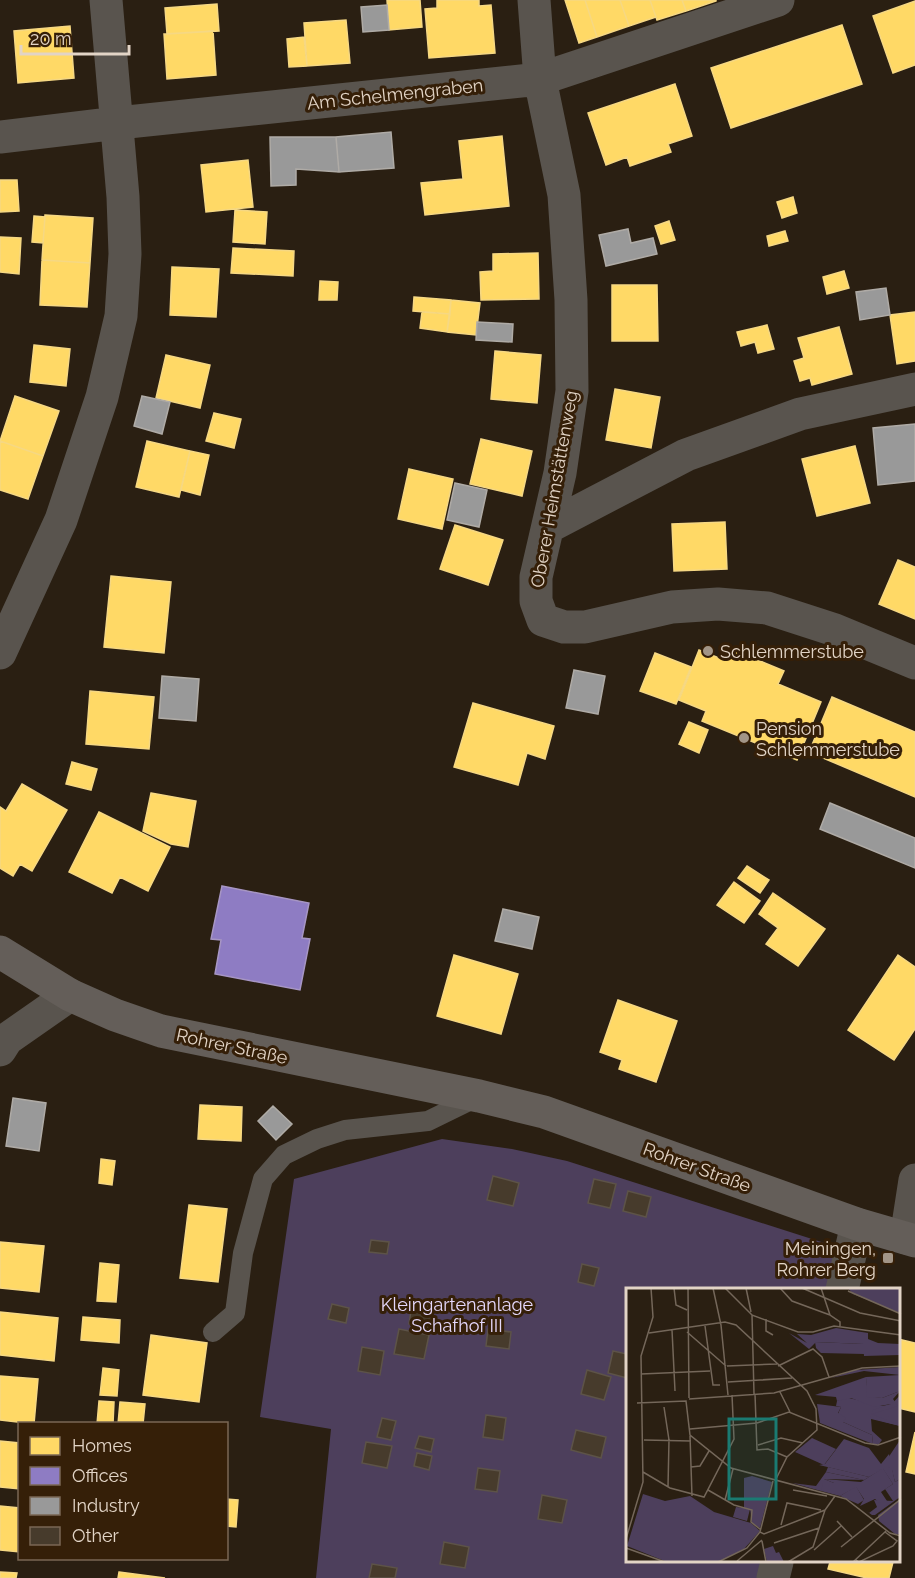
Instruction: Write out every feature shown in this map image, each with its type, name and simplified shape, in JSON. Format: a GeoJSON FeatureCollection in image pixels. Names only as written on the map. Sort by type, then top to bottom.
{"type":"FeatureCollection","features":[{"type":"Feature","properties":{"kind":"main road","name":"Rohrer Straße"},"geometry":{"type":"LineString","coordinates":[[0,952],[70,995],[115,1015],[161,1031],[479,1096],[544,1112],[857,1224],[911,1240]]}},
{"type":"Feature","properties":{"kind":"street"},"geometry":{"type":"LineString","coordinates":[[0,652],[61,520],[102,397],[121,316],[125,254],[118,123],[106,0]]}},
{"type":"Feature","properties":{"kind":"street","name":"Oberer Heimstättenweg"},"geometry":{"type":"LineString","coordinates":[[534,0],[540,79],[564,195],[572,300],[572,391],[560,473],[536,577],[536,601],[543,620],[564,627],[585,627],[672,607],[718,604],[767,608],[835,630],[915,663]]}},
{"type":"Feature","properties":{"kind":"street","name":"Am Schelmengraben"},"geometry":{"type":"LineString","coordinates":[[0,137],[540,79],[778,0]]}},
{"type":"Feature","properties":{"kind":"street"},"geometry":{"type":"LineString","coordinates":[[548,526],[686,455],[800,414],[915,389]]}},
{"type":"Feature","properties":{"kind":"street"},"geometry":{"type":"LineString","coordinates":[[0,1050],[8,1039],[70,995]]}},
{"type":"Feature","properties":{"kind":"street"},"geometry":{"type":"LineString","coordinates":[[911,1240],[915,1180]]}},
{"type":"Feature","properties":{"kind":"street"},"geometry":{"type":"LineString","coordinates":[[842,1288],[857,1224]]}},
{"type":"Feature","properties":{"kind":"street"},"geometry":{"type":"LineString","coordinates":[[773,1578],[777,1563]]}},
{"type":"Feature","properties":{"kind":"lane"},"geometry":{"type":"LineString","coordinates":[[213,1332],[235,1312],[243,1253],[263,1179],[284,1155],[317,1139],[345,1130],[428,1121],[479,1096]]}},
{"type":"Feature","properties":{"kind":"green space","name":"Kleingartenanlage Schafhof III"},"geometry":{"type":"Polygon","coordinates":[[[442,1139],[512,1149],[567,1161],[837,1247],[827,1288],[626,1288],[626,1563],[761,1563],[757,1578],[316,1578],[331,1429],[260,1417],[294,1179],[442,1139]]]}},
{"type":"Feature","properties":{"kind":"building: Homes"},"geometry":{"type":"Polygon","coordinates":[[[387,0],[420,0],[422,27],[389,30],[387,0]]]}},
{"type":"Feature","properties":{"kind":"building: Homes"},"geometry":{"type":"Polygon","coordinates":[[[437,0],[479,0],[479,6],[491,5],[495,53],[429,58],[425,9],[437,8],[437,0]]]}},
{"type":"Feature","properties":{"kind":"building: Homes"},"geometry":{"type":"Polygon","coordinates":[[[565,0],[585,0],[597,37],[579,43],[565,0]]]}},
{"type":"Feature","properties":{"kind":"building: Homes"},"geometry":{"type":"Polygon","coordinates":[[[585,0],[620,0],[629,26],[597,37],[585,0]]]}},
{"type":"Feature","properties":{"kind":"building: Homes"},"geometry":{"type":"Polygon","coordinates":[[[620,0],[650,0],[656,17],[629,26],[620,0]]]}},
{"type":"Feature","properties":{"kind":"building: Homes"},"geometry":{"type":"Polygon","coordinates":[[[650,0],[682,0],[686,11],[657,20],[650,0]]]}},
{"type":"Feature","properties":{"kind":"building: Homes"},"geometry":{"type":"Polygon","coordinates":[[[682,0],[716,0],[716,1],[686,11],[682,0]]]}},
{"type":"Feature","properties":{"kind":"building: Homes"},"geometry":{"type":"Polygon","coordinates":[[[915,1],[915,65],[893,73],[873,16],[915,1]]]}},
{"type":"Feature","properties":{"kind":"building: Homes"},"geometry":{"type":"Polygon","coordinates":[[[217,4],[219,31],[167,34],[165,8],[217,4]]]}},
{"type":"Feature","properties":{"kind":"building: Homes"},"geometry":{"type":"Polygon","coordinates":[[[346,20],[350,63],[307,66],[304,23],[346,20]]]}},
{"type":"Feature","properties":{"kind":"building: Homes"},"geometry":{"type":"Polygon","coordinates":[[[842,25],[862,84],[731,128],[711,68],[842,25]]]}},
{"type":"Feature","properties":{"kind":"building: Homes"},"geometry":{"type":"Polygon","coordinates":[[[70,26],[74,78],[18,83],[14,31],[70,26]]]}},
{"type":"Feature","properties":{"kind":"building: Homes"},"geometry":{"type":"Polygon","coordinates":[[[213,31],[216,75],[167,79],[164,34],[213,31]]]}},
{"type":"Feature","properties":{"kind":"building: Homes"},"geometry":{"type":"Polygon","coordinates":[[[304,37],[307,66],[289,67],[287,39],[304,37]]]}},
{"type":"Feature","properties":{"kind":"building: Homes"},"geometry":{"type":"Polygon","coordinates":[[[675,84],[692,136],[668,144],[671,152],[630,166],[627,157],[606,165],[588,113],[675,84]]]}},
{"type":"Feature","properties":{"kind":"building: Homes"},"geometry":{"type":"Polygon","coordinates":[[[502,136],[509,206],[425,215],[421,183],[463,179],[459,141],[502,136]]]}},
{"type":"Feature","properties":{"kind":"building: Homes"},"geometry":{"type":"Polygon","coordinates":[[[248,160],[253,207],[206,212],[201,165],[248,160]]]}},
{"type":"Feature","properties":{"kind":"building: Homes"},"geometry":{"type":"Polygon","coordinates":[[[0,180],[17,180],[19,211],[0,212],[0,180]]]}},
{"type":"Feature","properties":{"kind":"building: Homes"},"geometry":{"type":"Polygon","coordinates":[[[793,197],[797,213],[782,218],[777,202],[793,197]]]}},
{"type":"Feature","properties":{"kind":"building: Homes"},"geometry":{"type":"Polygon","coordinates":[[[235,210],[267,212],[265,244],[233,242],[235,210]]]}},
{"type":"Feature","properties":{"kind":"building: Homes"},"geometry":{"type":"Polygon","coordinates":[[[45,215],[93,218],[90,263],[42,260],[45,215]]]}},
{"type":"Feature","properties":{"kind":"building: Homes"},"geometry":{"type":"Polygon","coordinates":[[[34,216],[45,217],[43,243],[32,242],[34,216]]]}},
{"type":"Feature","properties":{"kind":"building: Homes"},"geometry":{"type":"Polygon","coordinates":[[[669,221],[675,240],[661,244],[655,226],[669,221]]]}},
{"type":"Feature","properties":{"kind":"building: Homes"},"geometry":{"type":"Polygon","coordinates":[[[785,231],[788,241],[769,246],[767,236],[785,231]]]}},
{"type":"Feature","properties":{"kind":"building: Homes"},"geometry":{"type":"Polygon","coordinates":[[[0,237],[21,238],[19,274],[0,272],[0,237]]]}},
{"type":"Feature","properties":{"kind":"building: Homes"},"geometry":{"type":"Polygon","coordinates":[[[233,248],[294,251],[293,276],[231,273],[233,248]]]}},
{"type":"Feature","properties":{"kind":"building: Homes"},"geometry":{"type":"Polygon","coordinates":[[[538,253],[539,299],[481,300],[480,272],[493,271],[493,254],[538,253]]]}},
{"type":"Feature","properties":{"kind":"building: Homes"},"geometry":{"type":"Polygon","coordinates":[[[42,260],[90,263],[87,307],[40,305],[42,260]]]}},
{"type":"Feature","properties":{"kind":"building: Homes"},"geometry":{"type":"Polygon","coordinates":[[[172,267],[219,269],[216,317],[170,315],[172,267]]]}},
{"type":"Feature","properties":{"kind":"building: Homes"},"geometry":{"type":"Polygon","coordinates":[[[844,271],[849,288],[827,294],[823,277],[844,271]]]}},
{"type":"Feature","properties":{"kind":"building: Homes"},"geometry":{"type":"Polygon","coordinates":[[[320,281],[338,282],[337,300],[319,300],[320,281]]]}},
{"type":"Feature","properties":{"kind":"building: Homes"},"geometry":{"type":"Polygon","coordinates":[[[612,285],[657,285],[658,341],[612,341],[612,285]]]}},
{"type":"Feature","properties":{"kind":"building: Homes"},"geometry":{"type":"Polygon","coordinates":[[[414,297],[451,300],[450,314],[413,311],[414,297]]]}},
{"type":"Feature","properties":{"kind":"building: Homes"},"geometry":{"type":"Polygon","coordinates":[[[451,300],[480,303],[476,335],[447,332],[451,300]]]}},
{"type":"Feature","properties":{"kind":"building: Homes"},"geometry":{"type":"Polygon","coordinates":[[[422,312],[450,314],[447,332],[420,328],[422,312]]]}},
{"type":"Feature","properties":{"kind":"building: Homes"},"geometry":{"type":"Polygon","coordinates":[[[915,312],[915,361],[897,364],[890,315],[915,312]]]}},
{"type":"Feature","properties":{"kind":"building: Homes"},"geometry":{"type":"Polygon","coordinates":[[[767,325],[774,349],[758,353],[755,342],[741,346],[737,332],[767,325]]]}},
{"type":"Feature","properties":{"kind":"building: Homes"},"geometry":{"type":"Polygon","coordinates":[[[839,327],[852,374],[812,385],[810,378],[800,381],[794,361],[804,358],[798,338],[839,327]]]}},
{"type":"Feature","properties":{"kind":"building: Homes"},"geometry":{"type":"Polygon","coordinates":[[[34,345],[70,349],[66,386],[30,382],[34,345]]]}},
{"type":"Feature","properties":{"kind":"building: Homes"},"geometry":{"type":"Polygon","coordinates":[[[495,351],[541,355],[537,403],[491,399],[495,351]]]}},
{"type":"Feature","properties":{"kind":"building: Homes"},"geometry":{"type":"Polygon","coordinates":[[[166,355],[210,365],[200,408],[156,398],[166,355]]]}},
{"type":"Feature","properties":{"kind":"building: Homes"},"geometry":{"type":"Polygon","coordinates":[[[615,389],[660,397],[651,448],[606,440],[615,389]]]}},
{"type":"Feature","properties":{"kind":"building: Homes"},"geometry":{"type":"Polygon","coordinates":[[[15,396],[59,411],[43,456],[0,441],[15,396]]]}},
{"type":"Feature","properties":{"kind":"building: Homes"},"geometry":{"type":"Polygon","coordinates":[[[214,413],[241,419],[234,448],[206,441],[214,413]]]}},
{"type":"Feature","properties":{"kind":"building: Homes"},"geometry":{"type":"Polygon","coordinates":[[[481,439],[532,451],[522,496],[470,484],[481,439]]]}},
{"type":"Feature","properties":{"kind":"building: Homes"},"geometry":{"type":"Polygon","coordinates":[[[0,441],[43,456],[28,499],[0,490],[0,441]]]}},
{"type":"Feature","properties":{"kind":"building: Homes"},"geometry":{"type":"Polygon","coordinates":[[[147,441],[190,451],[179,497],[136,487],[147,441]]]}},
{"type":"Feature","properties":{"kind":"building: Homes"},"geometry":{"type":"Polygon","coordinates":[[[855,446],[870,503],[817,516],[802,459],[855,446]]]}},
{"type":"Feature","properties":{"kind":"building: Homes"},"geometry":{"type":"Polygon","coordinates":[[[190,451],[209,455],[200,495],[181,490],[190,451]]]}},
{"type":"Feature","properties":{"kind":"building: Homes"},"geometry":{"type":"Polygon","coordinates":[[[409,469],[453,479],[442,529],[398,519],[409,469]]]}},
{"type":"Feature","properties":{"kind":"building: Homes"},"geometry":{"type":"Polygon","coordinates":[[[725,522],[727,569],[674,571],[672,524],[725,522]]]}},
{"type":"Feature","properties":{"kind":"building: Homes"},"geometry":{"type":"Polygon","coordinates":[[[455,525],[503,540],[488,585],[440,569],[455,525]]]}},
{"type":"Feature","properties":{"kind":"building: Homes"},"geometry":{"type":"Polygon","coordinates":[[[898,560],[915,567],[915,619],[879,604],[898,560]]]}},
{"type":"Feature","properties":{"kind":"building: Homes"},"geometry":{"type":"Polygon","coordinates":[[[111,576],[171,582],[164,653],[104,647],[111,576]]]}},
{"type":"Feature","properties":{"kind":"building: Homes"},"geometry":{"type":"Polygon","coordinates":[[[729,648],[784,671],[778,684],[821,702],[797,760],[702,721],[706,711],[679,700],[699,650],[724,660],[729,648]]]}},
{"type":"Feature","properties":{"kind":"building: Homes"},"geometry":{"type":"Polygon","coordinates":[[[655,653],[691,667],[676,704],[640,691],[655,653]]]}},
{"type":"Feature","properties":{"kind":"building: Homes"},"geometry":{"type":"Polygon","coordinates":[[[90,691],[154,697],[149,749],[86,744],[90,691]]]}},
{"type":"Feature","properties":{"kind":"building: Homes"},"geometry":{"type":"Polygon","coordinates":[[[832,697],[915,732],[915,797],[809,752],[832,697]]]}},
{"type":"Feature","properties":{"kind":"building: Homes"},"geometry":{"type":"Polygon","coordinates":[[[473,703],[554,726],[545,759],[527,753],[518,785],[454,767],[473,703]]]}},
{"type":"Feature","properties":{"kind":"building: Homes"},"geometry":{"type":"Polygon","coordinates":[[[689,722],[708,730],[699,753],[679,744],[689,722]]]}},
{"type":"Feature","properties":{"kind":"building: Homes"},"geometry":{"type":"Polygon","coordinates":[[[72,762],[97,769],[91,790],[66,784],[72,762]]]}},
{"type":"Feature","properties":{"kind":"building: Homes"},"geometry":{"type":"Polygon","coordinates":[[[22,784],[67,810],[32,871],[20,864],[13,876],[0,868],[0,807],[6,811],[22,784]]]}},
{"type":"Feature","properties":{"kind":"building: Homes"},"geometry":{"type":"Polygon","coordinates":[[[151,793],[196,801],[188,847],[171,844],[143,831],[151,793]]]}},
{"type":"Feature","properties":{"kind":"building: Homes"},"geometry":{"type":"Polygon","coordinates":[[[99,812],[170,847],[148,891],[120,877],[112,893],[69,872],[99,812]]]}},
{"type":"Feature","properties":{"kind":"building: Homes"},"geometry":{"type":"Polygon","coordinates":[[[747,866],[769,880],[760,893],[738,878],[747,866]]]}},
{"type":"Feature","properties":{"kind":"building: Homes"},"geometry":{"type":"Polygon","coordinates":[[[734,882],[760,901],[744,923],[717,905],[734,882]]]}},
{"type":"Feature","properties":{"kind":"building: Homes"},"geometry":{"type":"Polygon","coordinates":[[[773,893],[825,929],[798,966],[766,944],[778,928],[759,914],[773,893]]]}},
{"type":"Feature","properties":{"kind":"building: Homes"},"geometry":{"type":"Polygon","coordinates":[[[454,955],[518,974],[501,1034],[437,1016],[454,955]]]}},
{"type":"Feature","properties":{"kind":"building: Homes"},"geometry":{"type":"Polygon","coordinates":[[[898,955],[915,967],[915,1029],[894,1060],[848,1030],[898,955]]]}},
{"type":"Feature","properties":{"kind":"building: Homes"},"geometry":{"type":"Polygon","coordinates":[[[618,1000],[677,1021],[656,1082],[619,1069],[622,1060],[600,1052],[618,1000]]]}},
{"type":"Feature","properties":{"kind":"building: Homes"},"geometry":{"type":"Polygon","coordinates":[[[200,1105],[242,1107],[241,1141],[198,1139],[200,1105]]]}},
{"type":"Feature","properties":{"kind":"building: Homes"},"geometry":{"type":"Polygon","coordinates":[[[101,1159],[115,1161],[112,1185],[99,1183],[101,1159]]]}},
{"type":"Feature","properties":{"kind":"building: Homes"},"geometry":{"type":"Polygon","coordinates":[[[189,1205],[227,1209],[218,1282],[180,1278],[189,1205]]]}},
{"type":"Feature","properties":{"kind":"building: Homes"},"geometry":{"type":"Polygon","coordinates":[[[0,1242],[44,1246],[39,1292],[0,1288],[0,1242]]]}},
{"type":"Feature","properties":{"kind":"building: Homes"},"geometry":{"type":"Polygon","coordinates":[[[100,1263],[119,1265],[116,1302],[97,1301],[100,1263]]]}},
{"type":"Feature","properties":{"kind":"building: Homes"},"geometry":{"type":"Polygon","coordinates":[[[0,1312],[58,1318],[54,1361],[0,1355],[0,1312]]]}},
{"type":"Feature","properties":{"kind":"building: Homes"},"geometry":{"type":"Polygon","coordinates":[[[83,1317],[120,1320],[119,1343],[81,1340],[83,1317]]]}},
{"type":"Feature","properties":{"kind":"building: Homes"},"geometry":{"type":"Polygon","coordinates":[[[151,1335],[207,1343],[199,1402],[143,1395],[151,1335]]]}},
{"type":"Feature","properties":{"kind":"building: Homes"},"geometry":{"type":"Polygon","coordinates":[[[900,1339],[915,1343],[915,1412],[900,1408],[900,1339]]]}},
{"type":"Feature","properties":{"kind":"building: Homes"},"geometry":{"type":"Polygon","coordinates":[[[103,1368],[119,1370],[117,1396],[100,1395],[103,1368]]]}},
{"type":"Feature","properties":{"kind":"building: Homes"},"geometry":{"type":"Polygon","coordinates":[[[0,1376],[38,1379],[34,1422],[0,1420],[0,1376]]]}},
{"type":"Feature","properties":{"kind":"building: Homes"},"geometry":{"type":"Polygon","coordinates":[[[99,1401],[114,1402],[113,1422],[97,1422],[99,1401]]]}},
{"type":"Feature","properties":{"kind":"building: Homes"},"geometry":{"type":"Polygon","coordinates":[[[120,1402],[145,1404],[143,1422],[118,1422],[120,1402]]]}},
{"type":"Feature","properties":{"kind":"building: Homes"},"geometry":{"type":"Polygon","coordinates":[[[915,1432],[915,1474],[906,1472],[915,1432]]]}},
{"type":"Feature","properties":{"kind":"building: Homes"},"geometry":{"type":"Polygon","coordinates":[[[0,1441],[18,1443],[18,1489],[0,1487],[0,1441]]]}},
{"type":"Feature","properties":{"kind":"building: Homes"},"geometry":{"type":"Polygon","coordinates":[[[228,1499],[238,1500],[236,1527],[228,1526],[228,1499]]]}},
{"type":"Feature","properties":{"kind":"building: Homes"},"geometry":{"type":"Polygon","coordinates":[[[0,1506],[18,1508],[18,1552],[0,1550],[0,1506]]]}},
{"type":"Feature","properties":{"kind":"building: Homes"},"geometry":{"type":"Polygon","coordinates":[[[830,1563],[893,1563],[889,1578],[867,1578],[828,1569],[830,1563]]]}},
{"type":"Feature","properties":{"kind":"building: Homes"},"geometry":{"type":"Polygon","coordinates":[[[0,1572],[17,1573],[16,1578],[0,1578],[0,1572]]]}},
{"type":"Feature","properties":{"kind":"building: Homes"},"geometry":{"type":"Polygon","coordinates":[[[119,1572],[165,1578],[118,1578],[119,1572]]]}},
{"type":"Feature","properties":{"kind":"building: Offices"},"geometry":{"type":"Polygon","coordinates":[[[222,886],[309,903],[302,938],[310,939],[300,990],[215,974],[221,940],[211,939],[222,886]]]}},
{"type":"Feature","properties":{"kind":"building: Industry"},"geometry":{"type":"Polygon","coordinates":[[[387,5],[389,30],[363,32],[361,7],[387,5]]]}},
{"type":"Feature","properties":{"kind":"building: Industry"},"geometry":{"type":"Polygon","coordinates":[[[391,132],[394,168],[339,172],[336,137],[391,132]]]}},
{"type":"Feature","properties":{"kind":"building: Industry"},"geometry":{"type":"Polygon","coordinates":[[[270,137],[336,137],[339,172],[296,169],[296,185],[271,186],[270,137]]]}},
{"type":"Feature","properties":{"kind":"building: Industry"},"geometry":{"type":"Polygon","coordinates":[[[628,229],[631,243],[653,238],[657,254],[606,266],[599,235],[628,229]]]}},
{"type":"Feature","properties":{"kind":"building: Industry"},"geometry":{"type":"Polygon","coordinates":[[[886,288],[890,315],[860,320],[856,292],[886,288]]]}},
{"type":"Feature","properties":{"kind":"building: Industry"},"geometry":{"type":"Polygon","coordinates":[[[477,322],[513,324],[512,342],[476,340],[477,322]]]}},
{"type":"Feature","properties":{"kind":"building: Industry"},"geometry":{"type":"Polygon","coordinates":[[[142,396],[170,402],[162,434],[134,426],[142,396]]]}},
{"type":"Feature","properties":{"kind":"building: Industry"},"geometry":{"type":"Polygon","coordinates":[[[915,424],[915,481],[878,485],[873,428],[915,424]]]}},
{"type":"Feature","properties":{"kind":"building: Industry"},"geometry":{"type":"Polygon","coordinates":[[[455,483],[487,490],[479,527],[447,520],[455,483]]]}},
{"type":"Feature","properties":{"kind":"building: Industry"},"geometry":{"type":"Polygon","coordinates":[[[574,670],[605,676],[598,714],[566,708],[574,670]]]}},
{"type":"Feature","properties":{"kind":"building: Industry"},"geometry":{"type":"Polygon","coordinates":[[[162,676],[199,679],[196,721],[159,718],[162,676]]]}},
{"type":"Feature","properties":{"kind":"building: Industry"},"geometry":{"type":"Polygon","coordinates":[[[830,803],[915,838],[915,868],[820,829],[830,803]]]}},
{"type":"Feature","properties":{"kind":"building: Industry"},"geometry":{"type":"Polygon","coordinates":[[[503,909],[539,917],[532,949],[495,941],[503,909]]]}},
{"type":"Feature","properties":{"kind":"building: Industry"},"geometry":{"type":"Polygon","coordinates":[[[13,1098],[46,1103],[39,1151],[6,1146],[13,1098]]]}},
{"type":"Feature","properties":{"kind":"building: Industry"},"geometry":{"type":"Polygon","coordinates":[[[273,1106],[292,1124],[276,1140],[258,1121],[273,1106]]]}},
{"type":"Feature","properties":{"kind":"building: Other"},"geometry":{"type":"Polygon","coordinates":[[[493,1176],[519,1183],[513,1206],[487,1200],[493,1176]]]}},
{"type":"Feature","properties":{"kind":"building: Other"},"geometry":{"type":"Polygon","coordinates":[[[594,1179],[616,1184],[610,1208],[588,1203],[594,1179]]]}},
{"type":"Feature","properties":{"kind":"building: Other"},"geometry":{"type":"Polygon","coordinates":[[[628,1191],[651,1197],[646,1217],[623,1211],[628,1191]]]}},
{"type":"Feature","properties":{"kind":"building: Other"},"geometry":{"type":"Polygon","coordinates":[[[371,1240],[389,1242],[387,1254],[369,1252],[371,1240]]]}},
{"type":"Feature","properties":{"kind":"building: Other"},"geometry":{"type":"Polygon","coordinates":[[[582,1264],[599,1268],[594,1286],[578,1282],[582,1264]]]}},
{"type":"Feature","properties":{"kind":"building: Other"},"geometry":{"type":"Polygon","coordinates":[[[332,1304],[349,1308],[346,1323],[328,1319],[332,1304]]]}},
{"type":"Feature","properties":{"kind":"building: Other"},"geometry":{"type":"Polygon","coordinates":[[[412,1304],[434,1308],[430,1328],[409,1324],[412,1304]]]}},
{"type":"Feature","properties":{"kind":"building: Other"},"geometry":{"type":"Polygon","coordinates":[[[399,1329],[429,1335],[424,1359],[394,1354],[399,1329]]]}},
{"type":"Feature","properties":{"kind":"building: Other"},"geometry":{"type":"Polygon","coordinates":[[[488,1329],[511,1332],[509,1349],[486,1346],[488,1329]]]}},
{"type":"Feature","properties":{"kind":"building: Other"},"geometry":{"type":"Polygon","coordinates":[[[362,1347],[384,1351],[380,1375],[358,1371],[362,1347]]]}},
{"type":"Feature","properties":{"kind":"building: Other"},"geometry":{"type":"Polygon","coordinates":[[[613,1351],[626,1354],[626,1378],[608,1373],[613,1351]]]}},
{"type":"Feature","properties":{"kind":"building: Other"},"geometry":{"type":"Polygon","coordinates":[[[587,1370],[611,1377],[604,1400],[581,1394],[587,1370]]]}},
{"type":"Feature","properties":{"kind":"building: Other"},"geometry":{"type":"Polygon","coordinates":[[[486,1415],[506,1418],[503,1440],[483,1437],[486,1415]]]}},
{"type":"Feature","properties":{"kind":"building: Other"},"geometry":{"type":"Polygon","coordinates":[[[382,1418],[396,1421],[391,1440],[377,1437],[382,1418]]]}},
{"type":"Feature","properties":{"kind":"building: Other"},"geometry":{"type":"Polygon","coordinates":[[[576,1430],[606,1437],[601,1458],[571,1450],[576,1430]]]}},
{"type":"Feature","properties":{"kind":"building: Other"},"geometry":{"type":"Polygon","coordinates":[[[419,1436],[434,1439],[431,1452],[415,1448],[419,1436]]]}},
{"type":"Feature","properties":{"kind":"building: Other"},"geometry":{"type":"Polygon","coordinates":[[[366,1442],[392,1446],[387,1468],[362,1463],[366,1442]]]}},
{"type":"Feature","properties":{"kind":"building: Other"},"geometry":{"type":"Polygon","coordinates":[[[417,1453],[432,1456],[429,1470],[414,1466],[417,1453]]]}},
{"type":"Feature","properties":{"kind":"building: Other"},"geometry":{"type":"Polygon","coordinates":[[[478,1468],[500,1471],[497,1492],[475,1489],[478,1468]]]}},
{"type":"Feature","properties":{"kind":"building: Other"},"geometry":{"type":"Polygon","coordinates":[[[542,1495],[567,1500],[562,1523],[538,1519],[542,1495]]]}},
{"type":"Feature","properties":{"kind":"building: Other"},"geometry":{"type":"Polygon","coordinates":[[[444,1542],[469,1547],[465,1568],[440,1564],[444,1542]]]}},
{"type":"Feature","properties":{"kind":"building: Other"},"geometry":{"type":"Polygon","coordinates":[[[372,1564],[397,1568],[395,1578],[369,1578],[372,1564]]]}},
{"type":"Feature","properties":{"kind":"place","name":"Schlemmerstube"},"geometry":{"type":"Point","coordinates":[708,651]}},
{"type":"Feature","properties":{"kind":"place","name":"Pension Schlemmerstube"},"geometry":{"type":"Point","coordinates":[744,738]}},
{"type":"Feature","properties":{"kind":"place","name":"Meiningen, Rohrer Berg"},"geometry":{"type":"Point","coordinates":[888,1258]}}]}
